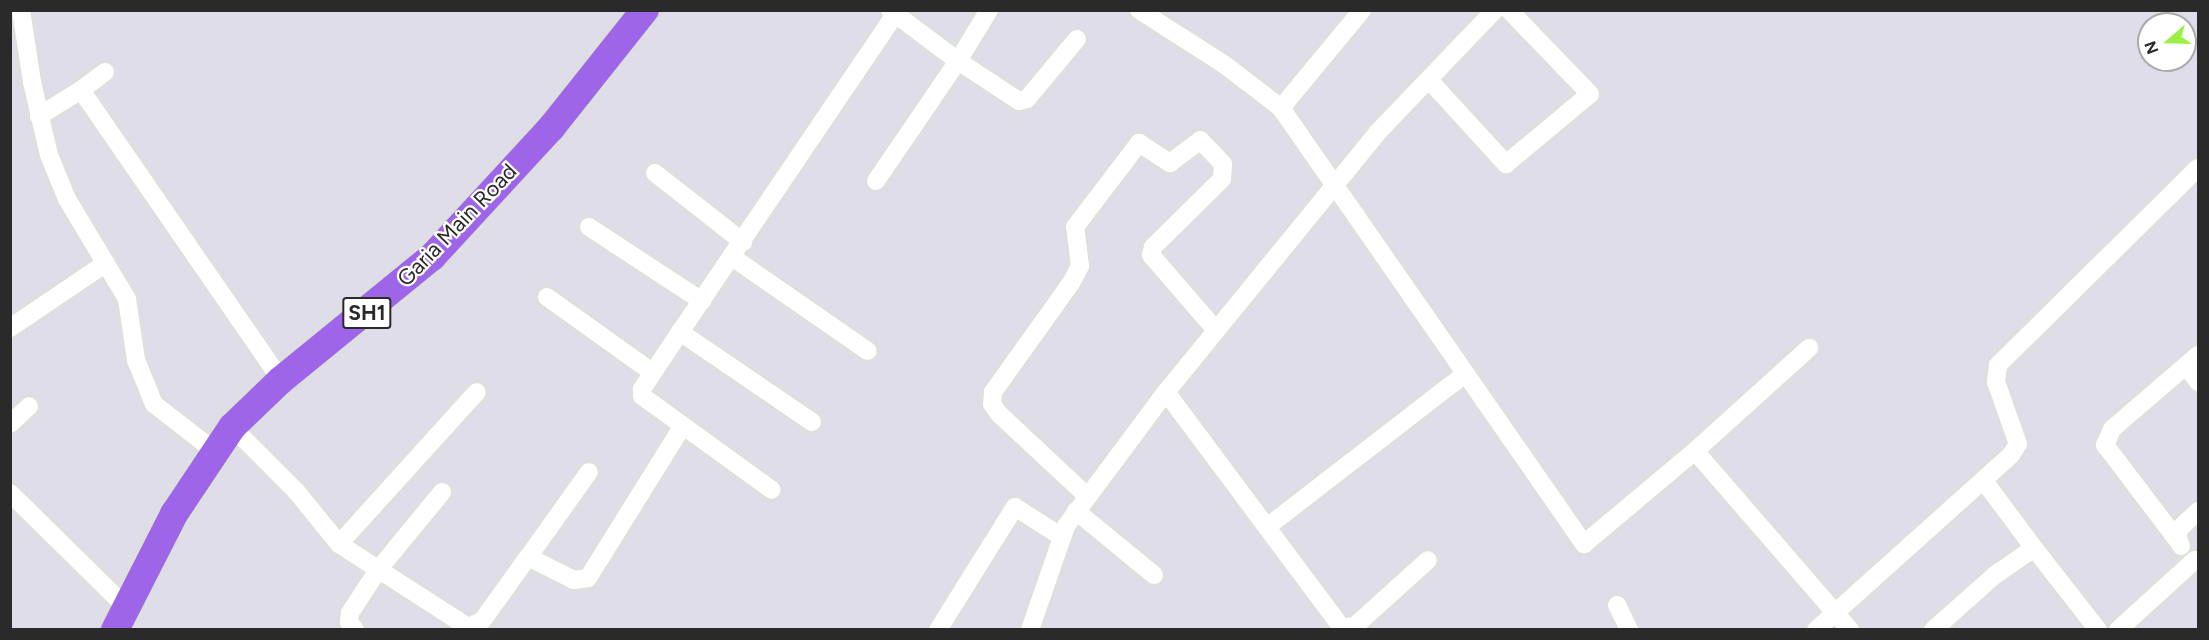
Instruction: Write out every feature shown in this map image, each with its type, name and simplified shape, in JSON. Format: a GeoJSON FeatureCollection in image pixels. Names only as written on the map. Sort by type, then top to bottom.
{"type":"FeatureCollection","features":[{"type":"Feature","properties":{"kind":"main road","name":"Garia Main Road"},"geometry":{"type":"LineString","coordinates":[[120,618],[213,450],[232,427],[281,380],[432,257],[550,128],[642,12]]}},
{"type":"Feature","properties":{"kind":"street"},"geometry":{"type":"LineString","coordinates":[[21,10],[39,116],[61,185],[127,299],[136,360],[154,404],[213,450]]}},
{"type":"Feature","properties":{"kind":"street"},"geometry":{"type":"LineString","coordinates":[[876,181],[958,61],[989,10]]}},
{"type":"Feature","properties":{"kind":"street"},"geometry":{"type":"LineString","coordinates":[[1139,10],[1225,65],[1281,108],[1584,544],[1695,451],[1809,348]]}},
{"type":"Feature","properties":{"kind":"street"},"geometry":{"type":"LineString","coordinates":[[1281,108],[1362,10]]}},
{"type":"Feature","properties":{"kind":"street"},"geometry":{"type":"LineString","coordinates":[[1030,630],[1062,537],[1082,504],[1214,328],[1283,250],[1333,184],[1377,133],[1430,81],[1495,10]]}},
{"type":"Feature","properties":{"kind":"street"},"geometry":{"type":"LineString","coordinates":[[1430,81],[1506,164],[1590,94],[1509,10]]}},
{"type":"Feature","properties":{"kind":"street"},"geometry":{"type":"LineString","coordinates":[[772,490],[642,396],[642,389],[743,242],[892,13],[958,61],[1019,101],[1027,99],[1077,39]]}},
{"type":"Feature","properties":{"kind":"street"},"geometry":{"type":"LineString","coordinates":[[39,116],[105,72]]}},
{"type":"Feature","properties":{"kind":"street"},"geometry":{"type":"LineString","coordinates":[[81,90],[281,380]]}},
{"type":"Feature","properties":{"kind":"street"},"geometry":{"type":"LineString","coordinates":[[1154,575],[1082,504],[999,414],[992,404],[993,392],[1071,283],[1080,266],[1075,227],[1139,143],[1170,163],[1200,140],[1223,164],[1222,179],[1153,247],[1151,255],[1214,328]]}},
{"type":"Feature","properties":{"kind":"street"},"geometry":{"type":"LineString","coordinates":[[1816,630],[1837,614],[1984,481],[2018,444],[1996,382],[1998,365],[2199,168]]}},
{"type":"Feature","properties":{"kind":"street"},"geometry":{"type":"LineString","coordinates":[[654,173],[743,242]]}},
{"type":"Feature","properties":{"kind":"street"},"geometry":{"type":"LineString","coordinates":[[589,228],[702,301]]}},
{"type":"Feature","properties":{"kind":"street"},"geometry":{"type":"LineString","coordinates":[[732,257],[868,351]]}},
{"type":"Feature","properties":{"kind":"street"},"geometry":{"type":"LineString","coordinates":[[10,328],[106,263]]}},
{"type":"Feature","properties":{"kind":"street"},"geometry":{"type":"LineString","coordinates":[[548,297],[653,373]]}},
{"type":"Feature","properties":{"kind":"street"},"geometry":{"type":"LineString","coordinates":[[680,332],[812,422]]}},
{"type":"Feature","properties":{"kind":"street"},"geometry":{"type":"LineString","coordinates":[[2118,630],[2197,563],[2104,445],[2112,429],[2192,361],[2199,382]]}},
{"type":"Feature","properties":{"kind":"street"},"geometry":{"type":"LineString","coordinates":[[1266,527],[1465,374]]}},
{"type":"Feature","properties":{"kind":"street"},"geometry":{"type":"LineString","coordinates":[[339,544],[477,392]]}},
{"type":"Feature","properties":{"kind":"street"},"geometry":{"type":"LineString","coordinates":[[1166,392],[1342,629],[1355,626],[1428,560]]}},
{"type":"Feature","properties":{"kind":"street"},"geometry":{"type":"LineString","coordinates":[[10,423],[29,406]]}},
{"type":"Feature","properties":{"kind":"street"},"geometry":{"type":"LineString","coordinates":[[232,427],[296,491],[339,544],[464,626],[477,628],[589,472]]}},
{"type":"Feature","properties":{"kind":"street"},"geometry":{"type":"LineString","coordinates":[[529,556],[574,580],[588,578],[682,427]]}},
{"type":"Feature","properties":{"kind":"street"},"geometry":{"type":"LineString","coordinates":[[1695,451],[1850,630]]}},
{"type":"Feature","properties":{"kind":"street"},"geometry":{"type":"LineString","coordinates":[[1984,481],[2098,630]]}},
{"type":"Feature","properties":{"kind":"street"},"geometry":{"type":"LineString","coordinates":[[356,630],[349,622],[350,613],[378,570],[442,492]]}},
{"type":"Feature","properties":{"kind":"street"},"geometry":{"type":"LineString","coordinates":[[10,493],[120,618]]}},
{"type":"Feature","properties":{"kind":"street"},"geometry":{"type":"LineString","coordinates":[[938,630],[1015,507],[1062,537]]}},
{"type":"Feature","properties":{"kind":"street"},"geometry":{"type":"LineString","coordinates":[[2178,541],[2180,528],[2199,511]]}},
{"type":"Feature","properties":{"kind":"street"},"geometry":{"type":"LineString","coordinates":[[1934,630],[1995,576],[2034,548]]}},
{"type":"Feature","properties":{"kind":"street"},"geometry":{"type":"LineString","coordinates":[[1617,606],[1629,630]]}}]}
